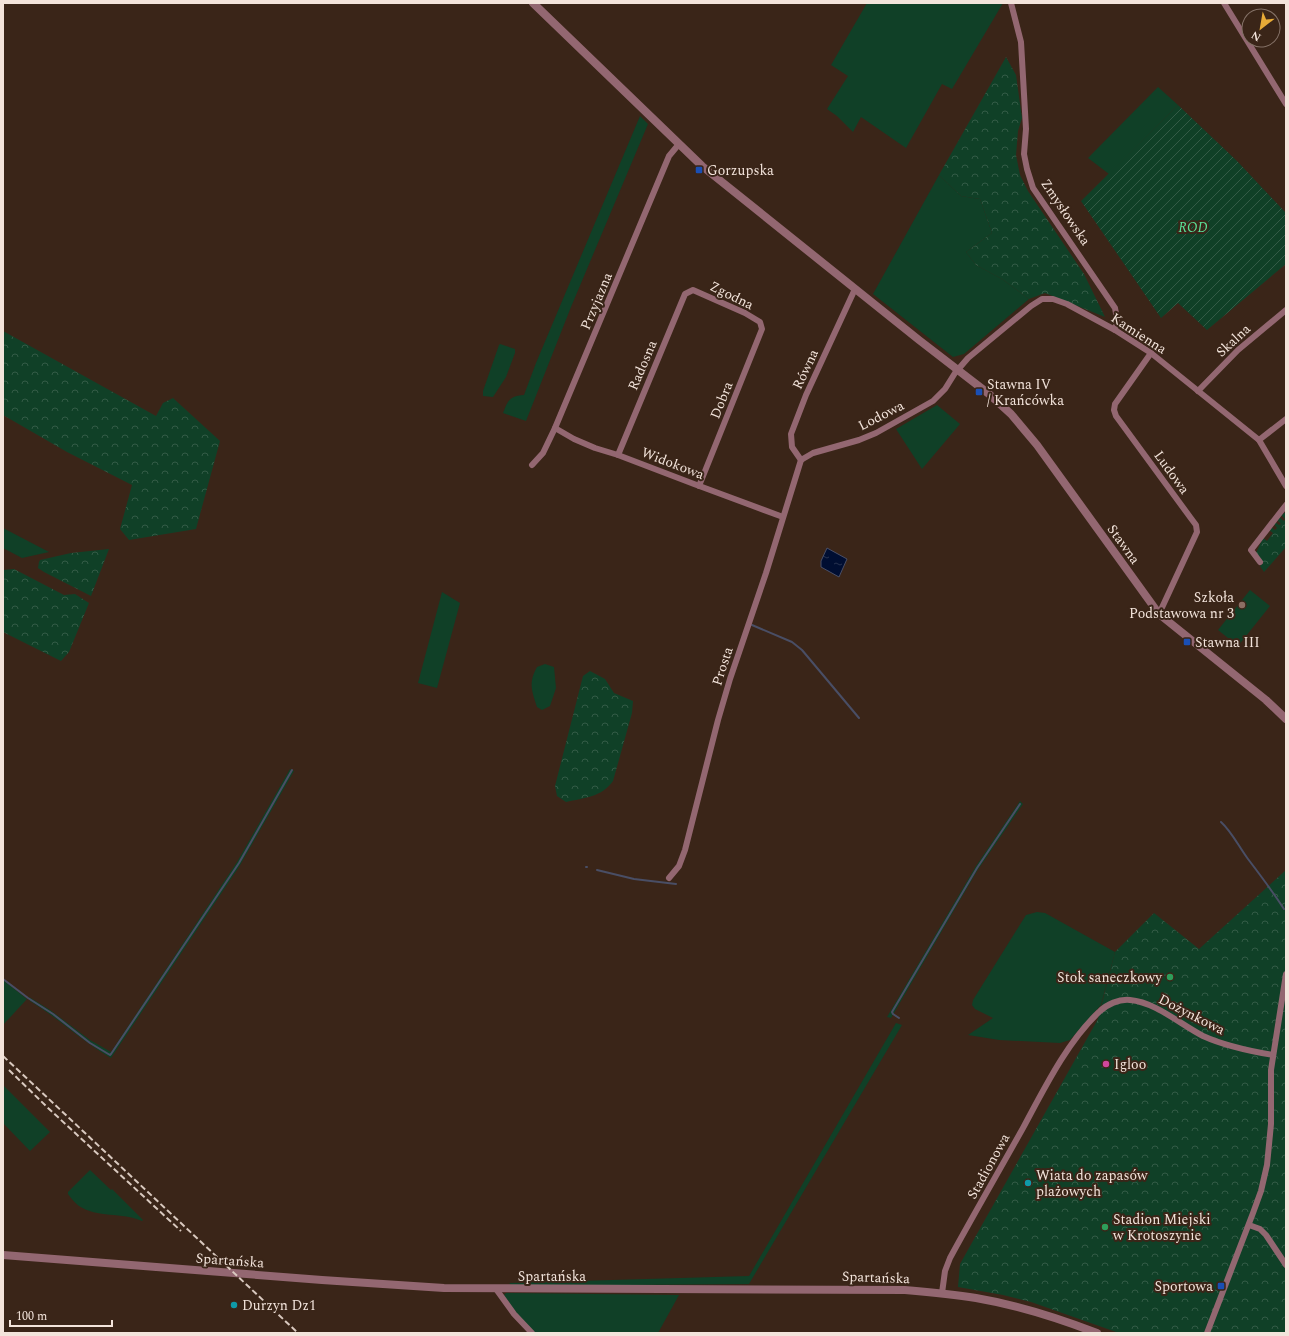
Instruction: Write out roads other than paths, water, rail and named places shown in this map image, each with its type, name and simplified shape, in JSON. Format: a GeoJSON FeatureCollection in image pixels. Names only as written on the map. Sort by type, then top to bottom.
{"type":"FeatureCollection","features":[{"type":"Feature","properties":{"kind":"street"},"geometry":{"type":"LineString","coordinates":[[533,3],[718,180],[919,340],[958,369]]}},
{"type":"Feature","properties":{"kind":"street","name":"Zmysłowska"},"geometry":{"type":"LineString","coordinates":[[1011,3],[1021,42],[1026,129],[1024,154],[1029,177],[1033,188],[1113,303],[1117,312],[1115,330]]}},
{"type":"Feature","properties":{"kind":"street"},"geometry":{"type":"LineString","coordinates":[[1224,3],[1286,104]]}},
{"type":"Feature","properties":{"kind":"street","name":"Przyjazna"},"geometry":{"type":"LineString","coordinates":[[532,465],[543,453],[555,428],[669,156],[679,144]]}},
{"type":"Feature","properties":{"kind":"street","name":"Równa"},"geometry":{"type":"LineString","coordinates":[[801,460],[792,447],[791,434],[806,394],[855,289]]}},
{"type":"Feature","properties":{"kind":"street","name":"Zgodna"},"geometry":{"type":"LineString","coordinates":[[693,290],[745,313],[760,322]]}},
{"type":"Feature","properties":{"kind":"street","name":"Radosna"},"geometry":{"type":"LineString","coordinates":[[618,455],[685,294],[693,290]]}},
{"type":"Feature","properties":{"kind":"street","name":"Kamienna"},"geometry":{"type":"LineString","coordinates":[[958,369],[968,358],[1031,306],[1042,299],[1054,299],[1067,304],[1115,330],[1151,353],[1259,440],[1286,486]]}},
{"type":"Feature","properties":{"kind":"street","name":"Skalna"},"geometry":{"type":"LineString","coordinates":[[1198,391],[1238,350],[1286,310]]}},
{"type":"Feature","properties":{"kind":"street","name":"Dobra"},"geometry":{"type":"LineString","coordinates":[[699,486],[762,329],[760,322]]}},
{"type":"Feature","properties":{"kind":"street","name":"Ludowa"},"geometry":{"type":"LineString","coordinates":[[1151,353],[1115,404],[1114,410],[1116,416],[1188,513],[1196,528],[1194,540],[1159,614]]}},
{"type":"Feature","properties":{"kind":"street","name":"Lodowa"},"geometry":{"type":"LineString","coordinates":[[801,460],[814,453],[859,440],[902,419],[938,396],[945,389],[958,369]]}},
{"type":"Feature","properties":{"kind":"street","name":"Stawna"},"geometry":{"type":"LineString","coordinates":[[958,369],[989,394],[1023,428],[1159,614],[1266,700],[1286,719]]}},
{"type":"Feature","properties":{"kind":"street"},"geometry":{"type":"LineString","coordinates":[[1259,440],[1286,419]]}},
{"type":"Feature","properties":{"kind":"street","name":"Widokowa"},"geometry":{"type":"LineString","coordinates":[[555,428],[589,446],[618,455],[783,517]]}},
{"type":"Feature","properties":{"kind":"street","name":"Prosta"},"geometry":{"type":"LineString","coordinates":[[669,878],[679,866],[685,850],[728,686],[758,599],[801,460]]}},
{"type":"Feature","properties":{"kind":"street"},"geometry":{"type":"LineString","coordinates":[[1260,562],[1251,550],[1286,505]]}},
{"type":"Feature","properties":{"kind":"street"},"geometry":{"type":"LineString","coordinates":[[1207,1333],[1261,1191],[1269,1153],[1273,1055],[1286,974]]}},
{"type":"Feature","properties":{"kind":"street","name":"Dożynkowa"},"geometry":{"type":"LineString","coordinates":[[1066,1054],[1099,1011],[1113,1003],[1128,1000],[1145,1004],[1201,1035],[1219,1043],[1248,1051],[1273,1055]]}},
{"type":"Feature","properties":{"kind":"street","name":"Stadionowa"},"geometry":{"type":"LineString","coordinates":[[942,1293],[945,1271],[950,1258],[1066,1054]]}},
{"type":"Feature","properties":{"kind":"street"},"geometry":{"type":"LineString","coordinates":[[1248,1225],[1260,1229],[1266,1235],[1286,1265]]}},
{"type":"Feature","properties":{"kind":"street","name":"Spartańska"},"geometry":{"type":"LineString","coordinates":[[3,1255],[444,1288],[905,1290],[942,1293],[1015,1306],[1097,1333]]}},
{"type":"Feature","properties":{"kind":"street"},"geometry":{"type":"LineString","coordinates":[[496,1289],[514,1314],[532,1333]]}},
{"type":"Feature","properties":{"kind":"water"},"geometry":{"type":"Polygon","coordinates":[[[827,548],[847,559],[839,577],[821,567],[821,561],[827,548]]]}},
{"type":"Feature","properties":{"kind":"waterway"},"geometry":{"type":"LineString","coordinates":[[752,625],[792,642],[802,650],[859,718]]}},
{"type":"Feature","properties":{"kind":"waterway"},"geometry":{"type":"LineString","coordinates":[[3,979],[28,998],[53,1014],[90,1043],[110,1055],[239,863],[292,770]]}},
{"type":"Feature","properties":{"kind":"waterway"},"geometry":{"type":"LineString","coordinates":[[899,1018],[892,1012],[977,868],[1020,804]]}},
{"type":"Feature","properties":{"kind":"waterway"},"geometry":{"type":"LineString","coordinates":[[1221,822],[1232,835],[1284,909]]}},
{"type":"Feature","properties":{"kind":"waterway"},"geometry":{"type":"LineString","coordinates":[[597,870],[634,879],[676,884]]}},
{"type":"Feature","properties":{"kind":"railway"},"geometry":{"type":"LineString","coordinates":[[3,1056],[298,1333]]}},
{"type":"Feature","properties":{"kind":"railway"},"geometry":{"type":"LineString","coordinates":[[9,1070],[181,1231]]}},
{"type":"Feature","properties":{"kind":"place","name":"Gorzupska"},"geometry":{"type":"Point","coordinates":[699,170]}},
{"type":"Feature","properties":{"kind":"place","name":"Stawna IV / Krańcówka"},"geometry":{"type":"Point","coordinates":[979,392]}},
{"type":"Feature","properties":{"kind":"place","name":"Szkoła Podstawowa nr 3"},"geometry":{"type":"Point","coordinates":[1242,605]}},
{"type":"Feature","properties":{"kind":"place","name":"Stawna III"},"geometry":{"type":"Point","coordinates":[1187,642]}},
{"type":"Feature","properties":{"kind":"place","name":"Stok saneczkowy"},"geometry":{"type":"Point","coordinates":[1170,977]}},
{"type":"Feature","properties":{"kind":"place","name":"Igloo"},"geometry":{"type":"Point","coordinates":[1106,1064]}},
{"type":"Feature","properties":{"kind":"place","name":"Wiata do zapasów plażowych"},"geometry":{"type":"Point","coordinates":[1028,1183]}},
{"type":"Feature","properties":{"kind":"place","name":"Stadion Miejski w Krotoszynie"},"geometry":{"type":"Point","coordinates":[1105,1227]}},
{"type":"Feature","properties":{"kind":"place","name":"Sportowa"},"geometry":{"type":"Point","coordinates":[1221,1286]}},
{"type":"Feature","properties":{"kind":"place","name":"Durzyn Dz1"},"geometry":{"type":"Point","coordinates":[234,1305]}},
{"type":"Feature","properties":{"kind":"park label","name":"ROD"},"geometry":{"type":"Point","coordinates":[1193,227]}}]}
